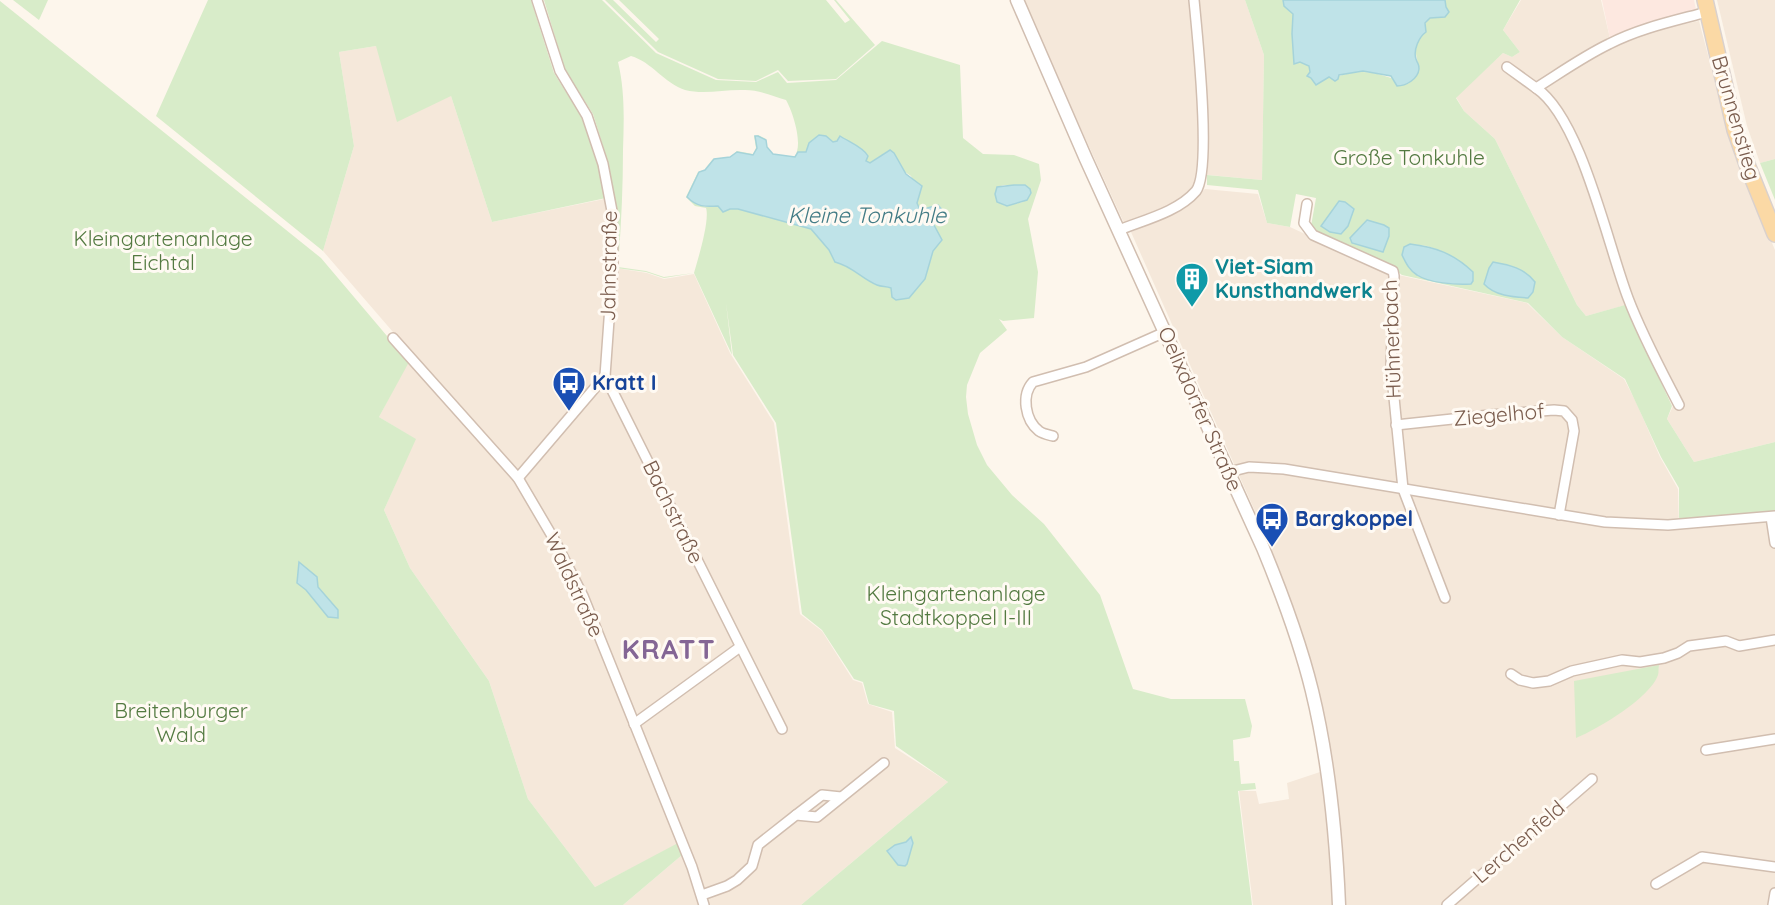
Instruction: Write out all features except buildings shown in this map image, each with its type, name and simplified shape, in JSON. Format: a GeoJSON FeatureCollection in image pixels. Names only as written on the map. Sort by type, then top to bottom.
{"type":"FeatureCollection","features":[{"type":"Feature","properties":{"kind":"main road","name":"Brunnenstieg"},"geometry":{"type":"LineString","coordinates":[[1706,6],[1735,130],[1775,234]]}},
{"type":"Feature","properties":{"kind":"street","name":"Jahnstraße"},"geometry":{"type":"LineString","coordinates":[[537,0],[560,71],[587,116],[603,164],[612,211],[613,264],[605,376]]}},
{"type":"Feature","properties":{"kind":"street","name":"Oelixdorfer Straße"},"geometry":{"type":"LineString","coordinates":[[1017,0],[1280,590],[1312,690],[1326,760],[1336,845],[1339,905]]}},
{"type":"Feature","properties":{"kind":"street"},"geometry":{"type":"LineString","coordinates":[[1119,230],[1180,205],[1198,188],[1202,178],[1201,98],[1194,0]]}},
{"type":"Feature","properties":{"kind":"street"},"geometry":{"type":"LineString","coordinates":[[1536,88],[1617,40],[1706,6]]}},
{"type":"Feature","properties":{"kind":"street"},"geometry":{"type":"LineString","coordinates":[[1506,67],[1546,94],[1573,140],[1598,205],[1630,303],[1679,405]]}},
{"type":"Feature","properties":{"kind":"street","name":"Hühnerbach"},"geometry":{"type":"LineString","coordinates":[[1306,204],[1304,223],[1313,235],[1393,271],[1391,367],[1403,489],[1445,598]]}},
{"type":"Feature","properties":{"kind":"street"},"geometry":{"type":"LineString","coordinates":[[1053,436],[1039,431],[1027,409],[1026,396],[1033,382],[1086,367],[1165,332]]}},
{"type":"Feature","properties":{"kind":"street","name":"Waldstraße"},"geometry":{"type":"LineString","coordinates":[[393,338],[518,478],[573,575],[634,723],[704,905]]}},
{"type":"Feature","properties":{"kind":"street"},"geometry":{"type":"LineString","coordinates":[[518,478],[605,376]]}},
{"type":"Feature","properties":{"kind":"street","name":"Bachstraße"},"geometry":{"type":"LineString","coordinates":[[605,376],[782,729]]}},
{"type":"Feature","properties":{"kind":"street","name":"Ziegelhof"},"geometry":{"type":"LineString","coordinates":[[1396,425],[1490,415],[1564,411],[1572,420],[1574,431],[1559,515]]}},
{"type":"Feature","properties":{"kind":"street"},"geometry":{"type":"LineString","coordinates":[[1229,472],[1243,467],[1257,467],[1605,522],[1649,525],[1702,523],[1773,516],[1775,543]]}},
{"type":"Feature","properties":{"kind":"street"},"geometry":{"type":"LineString","coordinates":[[1511,674],[1520,680],[1533,683],[1549,681],[1572,671],[1622,660],[1640,662],[1656,660],[1674,655],[1689,646],[1725,641],[1739,646],[1775,640]]}},
{"type":"Feature","properties":{"kind":"street"},"geometry":{"type":"LineString","coordinates":[[634,723],[740,647]]}},
{"type":"Feature","properties":{"kind":"street"},"geometry":{"type":"LineString","coordinates":[[1707,750],[1775,739]]}},
{"type":"Feature","properties":{"kind":"street"},"geometry":{"type":"LineString","coordinates":[[796,815],[817,817],[884,763]]}},
{"type":"Feature","properties":{"kind":"street","name":"Lerchenfeld"},"geometry":{"type":"LineString","coordinates":[[1447,905],[1592,779]]}},
{"type":"Feature","properties":{"kind":"street"},"geometry":{"type":"LineString","coordinates":[[702,895],[737,880],[752,866],[758,845],[822,795],[841,797]]}},
{"type":"Feature","properties":{"kind":"street"},"geometry":{"type":"LineString","coordinates":[[1656,884],[1702,857],[1775,867]]}},
{"type":"Feature","properties":{"kind":"street"},"geometry":{"type":"LineString","coordinates":[[1773,905],[1775,893]]}},
{"type":"Feature","properties":{"kind":"shaded area"},"geometry":{"type":"Polygon","coordinates":[[[1022,0],[1245,0],[1264,55],[1262,180],[1198,174],[1189,191],[1174,203],[1124,223],[1022,0]]]}},
{"type":"Feature","properties":{"kind":"shaded area"},"geometry":{"type":"Polygon","coordinates":[[[1521,0],[1601,0],[1612,47],[1661,29],[1699,21],[1735,157],[1775,250],[1775,442],[1694,462],[1667,419],[1673,406],[1626,305],[1586,316],[1577,305],[1495,139],[1464,111],[1456,97],[1503,53],[1512,57],[1520,52],[1503,30],[1521,0]]]}},
{"type":"Feature","properties":{"kind":"shaded area"},"geometry":{"type":"Polygon","coordinates":[[[1602,0],[1694,0],[1696,10],[1610,39],[1602,0]]]}},
{"type":"Feature","properties":{"kind":"shaded area"},"geometry":{"type":"Polygon","coordinates":[[[1717,0],[1775,0],[1775,159],[1760,163],[1747,126],[1717,0]]]}},
{"type":"Feature","properties":{"kind":"shaded area"},"geometry":{"type":"Polygon","coordinates":[[[376,46],[451,96],[492,222],[614,197],[616,268],[647,273],[664,279],[694,274],[730,353],[774,423],[800,614],[822,631],[853,680],[862,683],[868,704],[892,712],[895,748],[948,782],[801,905],[623,905],[682,855],[678,844],[595,887],[528,799],[489,681],[410,568],[384,510],[415,439],[379,417],[412,354],[323,251],[354,146],[339,52],[376,46]]]}},
{"type":"Feature","properties":{"kind":"shaded area"},"geometry":{"type":"Polygon","coordinates":[[[1205,189],[1258,194],[1267,223],[1290,227],[1389,273],[1527,303],[1562,337],[1624,379],[1660,457],[1678,489],[1679,530],[1775,520],[1775,905],[1253,905],[1239,791],[1256,791],[1259,804],[1289,799],[1287,783],[1332,768],[1317,693],[1288,593],[1254,509],[1131,232],[1185,208],[1205,189]]]}},
{"type":"Feature","properties":{"kind":"green space"},"geometry":{"type":"Polygon","coordinates":[[[13,0],[48,0],[39,20],[13,0]]]}},
{"type":"Feature","properties":{"kind":"green space"},"geometry":{"type":"Polygon","coordinates":[[[208,0],[531,0],[554,73],[583,119],[599,166],[606,198],[492,222],[451,96],[397,122],[376,46],[339,52],[354,146],[323,251],[156,116],[208,0]]]}},
{"type":"Feature","properties":{"kind":"green space","name":"Kleingartenanlage Stadtkoppel I-III"},"geometry":{"type":"Polygon","coordinates":[[[544,0],[602,0],[656,53],[716,80],[756,82],[778,72],[787,83],[836,80],[882,41],[960,65],[963,138],[983,154],[1014,155],[1039,164],[1041,180],[1028,219],[1038,272],[1034,318],[1003,321],[999,319],[1007,330],[980,353],[967,385],[966,397],[968,414],[977,445],[987,465],[1012,495],[1044,524],[1100,595],[1133,689],[1171,699],[1245,699],[1252,726],[1250,737],[1233,740],[1234,761],[1239,761],[1241,784],[1255,783],[1256,789],[1238,791],[1252,905],[801,905],[948,782],[896,746],[894,711],[869,704],[863,682],[854,679],[822,630],[802,614],[776,423],[733,355],[726,303],[732,355],[694,273],[664,278],[646,272],[616,268],[614,197],[608,162],[593,114],[565,70],[544,0]],[[631,56],[618,62],[624,117],[618,267],[646,271],[664,277],[694,273],[707,214],[706,208],[695,206],[686,197],[698,172],[704,170],[699,172],[687,197],[705,207],[738,209],[811,229],[829,250],[835,262],[847,266],[877,285],[891,288],[896,300],[909,298],[925,279],[933,250],[941,240],[934,225],[944,211],[928,208],[920,210],[917,203],[919,196],[911,176],[902,170],[889,150],[870,163],[858,148],[844,138],[833,142],[826,136],[809,143],[806,152],[794,157],[797,152],[798,137],[792,112],[786,100],[750,90],[700,92],[685,90],[631,56]],[[1020,185],[997,187],[1002,204],[1005,206],[1023,202],[1030,196],[1020,185]],[[913,843],[895,845],[887,851],[898,865],[907,864],[913,843]]]}},
{"type":"Feature","properties":{"kind":"green space"},"geometry":{"type":"Polygon","coordinates":[[[605,0],[613,0],[656,42],[659,39],[619,0],[826,0],[845,23],[850,20],[834,0],[836,0],[875,45],[836,79],[788,81],[778,70],[756,81],[718,79],[658,52],[605,0]]]}},
{"type":"Feature","properties":{"kind":"green space","name":"Große Tonkuhle"},"geometry":{"type":"Polygon","coordinates":[[[1245,0],[1283,0],[1284,6],[1293,14],[1295,64],[1300,62],[1309,66],[1311,78],[1315,82],[1329,76],[1338,79],[1339,76],[1349,73],[1366,72],[1408,84],[1418,64],[1415,49],[1425,24],[1430,18],[1445,17],[1449,12],[1445,0],[1520,0],[1503,30],[1520,52],[1512,57],[1503,53],[1456,98],[1464,111],[1495,139],[1577,305],[1586,316],[1625,305],[1672,406],[1667,419],[1694,462],[1775,442],[1775,511],[1679,519],[1679,488],[1661,457],[1625,379],[1562,337],[1528,303],[1402,275],[1390,266],[1315,233],[1311,226],[1316,198],[1296,194],[1290,227],[1267,223],[1258,190],[1207,185],[1207,175],[1262,180],[1264,55],[1245,0]],[[1410,244],[1418,276],[1450,284],[1471,284],[1441,251],[1410,244]]]}},
{"type":"Feature","properties":{"kind":"green space","name":"Breitenburger Wald"},"geometry":{"type":"Polygon","coordinates":[[[0,1],[321,258],[409,362],[379,417],[416,439],[384,510],[410,568],[489,681],[528,799],[595,887],[678,843],[682,855],[623,905],[0,905],[0,1]],[[297,583],[328,616],[338,610],[318,587],[297,583]]]}},
{"type":"Feature","properties":{"kind":"green space"},"geometry":{"type":"Polygon","coordinates":[[[758,135],[766,139],[767,147],[766,140],[755,137],[757,148],[753,155],[737,152],[730,157],[737,151],[753,154],[756,148],[754,136],[758,135]]]}},
{"type":"Feature","properties":{"kind":"green space"},"geometry":{"type":"Polygon","coordinates":[[[1775,159],[1775,200],[1760,163],[1775,159]]]}},
{"type":"Feature","properties":{"kind":"green space"},"geometry":{"type":"Polygon","coordinates":[[[1659,665],[1658,675],[1653,684],[1634,703],[1597,728],[1576,738],[1574,681],[1659,665]]]}},
{"type":"Feature","properties":{"kind":"water","name":"Große Tonkuhle"},"geometry":{"type":"Polygon","coordinates":[[[1283,0],[1445,0],[1449,12],[1445,17],[1430,18],[1425,23],[1426,32],[1419,40],[1415,52],[1419,66],[1418,73],[1408,83],[1397,86],[1391,76],[1363,71],[1339,75],[1335,81],[1329,77],[1316,85],[1307,76],[1310,72],[1309,66],[1300,62],[1294,64],[1293,14],[1284,6],[1283,0]]]}},
{"type":"Feature","properties":{"kind":"water","name":"Kleine Tonkuhle"},"geometry":{"type":"Polygon","coordinates":[[[819,135],[826,136],[833,142],[837,141],[840,136],[863,150],[868,156],[866,161],[870,163],[890,150],[906,174],[922,186],[917,203],[920,210],[938,205],[944,212],[934,225],[942,240],[933,251],[925,279],[909,298],[896,300],[892,297],[891,288],[877,285],[847,266],[835,262],[829,250],[811,229],[738,209],[723,212],[718,206],[701,206],[687,197],[699,172],[705,170],[714,159],[730,157],[737,152],[753,155],[757,148],[755,136],[766,140],[767,147],[773,154],[795,157],[798,152],[806,152],[809,143],[819,135]]]}},
{"type":"Feature","properties":{"kind":"water"},"geometry":{"type":"Polygon","coordinates":[[[1025,185],[1030,189],[1031,193],[1027,200],[1007,206],[997,202],[995,194],[997,187],[1025,185]]]}},
{"type":"Feature","properties":{"kind":"water"},"geometry":{"type":"Polygon","coordinates":[[[1339,201],[1345,202],[1354,209],[1348,226],[1341,234],[1330,232],[1321,226],[1339,201]]]}},
{"type":"Feature","properties":{"kind":"water"},"geometry":{"type":"Polygon","coordinates":[[[1367,220],[1389,228],[1389,236],[1383,252],[1352,243],[1350,238],[1367,220]]]}},
{"type":"Feature","properties":{"kind":"water"},"geometry":{"type":"Polygon","coordinates":[[[1410,244],[1436,249],[1452,256],[1473,272],[1473,281],[1471,284],[1450,284],[1422,278],[1410,269],[1402,255],[1404,247],[1410,244]]]}},
{"type":"Feature","properties":{"kind":"water"},"geometry":{"type":"Polygon","coordinates":[[[1493,262],[1516,268],[1531,277],[1535,282],[1533,292],[1528,298],[1499,293],[1484,284],[1493,262]]]}},
{"type":"Feature","properties":{"kind":"water"},"geometry":{"type":"Polygon","coordinates":[[[299,562],[317,577],[318,587],[338,610],[338,618],[328,617],[306,590],[297,583],[299,562]]]}},
{"type":"Feature","properties":{"kind":"water"},"geometry":{"type":"Polygon","coordinates":[[[911,837],[913,843],[907,864],[898,865],[887,851],[911,837]]]}},
{"type":"Feature","properties":{"kind":"place","name":"Viet-Siam Kunsthandwerk"},"geometry":{"type":"Point","coordinates":[1192,308]}},
{"type":"Feature","properties":{"kind":"place","name":"Kratt I"},"geometry":{"type":"Point","coordinates":[569,412]}},
{"type":"Feature","properties":{"kind":"place","name":"Bargkoppel"},"geometry":{"type":"Point","coordinates":[1272,548]}},
{"type":"Feature","properties":{"kind":"district","name":"KRATT"},"geometry":{"type":"Point","coordinates":[669,650]}},
{"type":"Feature","properties":{"kind":"park label","name":"Kleingartenanlage Eichtal"},"geometry":{"type":"Point","coordinates":[163,251]}}]}
